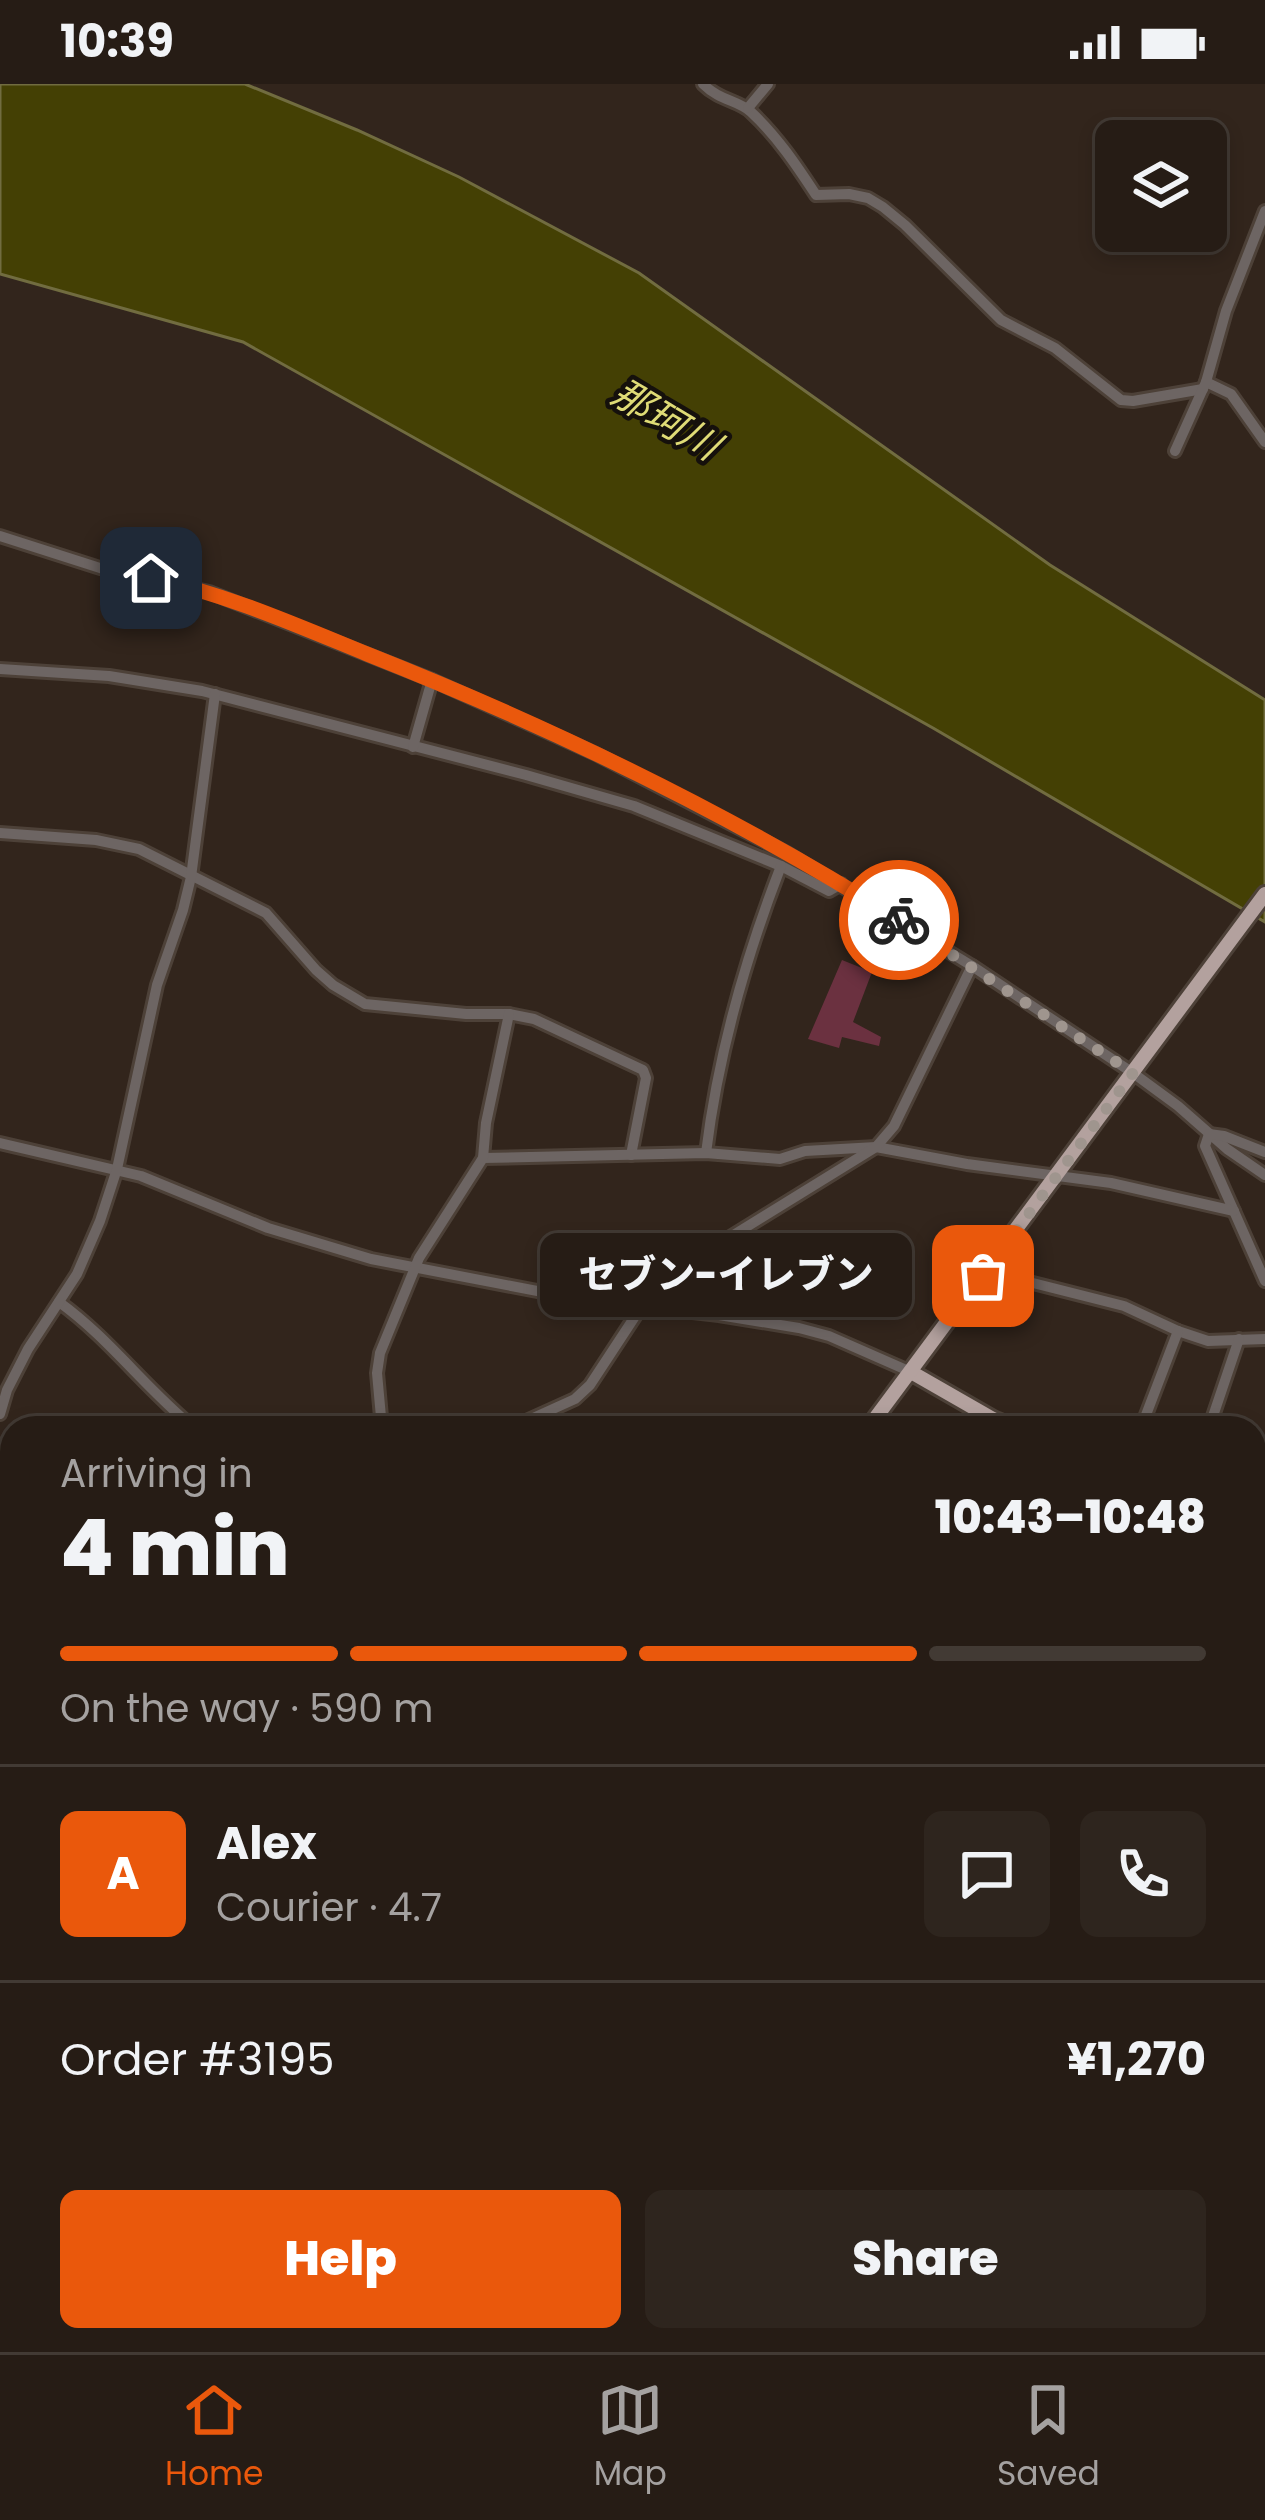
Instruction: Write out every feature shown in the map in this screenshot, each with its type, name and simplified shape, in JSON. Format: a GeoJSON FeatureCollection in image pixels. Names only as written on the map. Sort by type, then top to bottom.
{"type":"FeatureCollection","features":[{"type":"Feature","properties":{"kind":"main road"},"geometry":{"type":"LineString","coordinates":[[877,1416],[1265,894]]}},
{"type":"Feature","properties":{"kind":"main road"},"geometry":{"type":"LineString","coordinates":[[911,1372],[988,1416]]}},
{"type":"Feature","properties":{"kind":"street"},"geometry":{"type":"LineString","coordinates":[[703,84],[718,98],[748,108],[816,195],[849,194],[883,207],[1000,320],[1055,348],[1121,400],[1204,385],[1231,394],[1265,442]]}},
{"type":"Feature","properties":{"kind":"street"},"geometry":{"type":"LineString","coordinates":[[748,108],[768,84]]}},
{"type":"Feature","properties":{"kind":"street"},"geometry":{"type":"LineString","coordinates":[[1175,452],[1204,385],[1226,311],[1260,240],[1265,211]]}},
{"type":"Feature","properties":{"kind":"street"},"geometry":{"type":"LineString","coordinates":[[0,536],[100,568],[209,592],[432,680],[596,754],[841,884],[972,966],[1133,1073],[1265,1175]]}},
{"type":"Feature","properties":{"kind":"street"},"geometry":{"type":"LineString","coordinates":[[0,669],[109,676],[215,694],[634,806],[830,891],[841,884]]}},
{"type":"Feature","properties":{"kind":"street"},"geometry":{"type":"LineString","coordinates":[[413,747],[432,680]]}},
{"type":"Feature","properties":{"kind":"street"},"geometry":{"type":"LineString","coordinates":[[0,1414],[22,1360],[83,1263],[106,1204],[157,985],[191,877],[215,694]]}},
{"type":"Feature","properties":{"kind":"street"},"geometry":{"type":"LineString","coordinates":[[0,833],[96,840],[139,849],[266,913],[316,970],[365,1004],[535,1019],[643,1070],[646,1078],[631,1155]]}},
{"type":"Feature","properties":{"kind":"street"},"geometry":{"type":"LineString","coordinates":[[706,1153],[723,1048],[781,866]]}},
{"type":"Feature","properties":{"kind":"street"},"geometry":{"type":"LineString","coordinates":[[537,1416],[574,1399],[590,1385],[664,1278],[876,1147],[917,1082],[972,966]]}},
{"type":"Feature","properties":{"kind":"street"},"geometry":{"type":"LineString","coordinates":[[381,1416],[380,1353],[416,1268],[483,1158],[509,1014]]}},
{"type":"Feature","properties":{"kind":"street"},"geometry":{"type":"LineString","coordinates":[[1209,1134],[1265,1152]]}},
{"type":"Feature","properties":{"kind":"street"},"geometry":{"type":"LineString","coordinates":[[1209,1134],[1204,1146],[1265,1280]]}},
{"type":"Feature","properties":{"kind":"street"},"geometry":{"type":"LineString","coordinates":[[0,1143],[116,1169],[318,1245],[579,1299],[799,1328],[911,1372]]}},
{"type":"Feature","properties":{"kind":"street"},"geometry":{"type":"LineString","coordinates":[[483,1158],[706,1153],[780,1159],[805,1151],[876,1147],[1158,1191],[1234,1210]]}},
{"type":"Feature","properties":{"kind":"street"},"geometry":{"type":"LineString","coordinates":[[983,1276],[1025,1280],[1124,1306],[1208,1341],[1265,1339]]}},
{"type":"Feature","properties":{"kind":"street"},"geometry":{"type":"LineString","coordinates":[[59,1302],[182,1416]]}},
{"type":"Feature","properties":{"kind":"street"},"geometry":{"type":"LineString","coordinates":[[1146,1416],[1178,1330]]}},
{"type":"Feature","properties":{"kind":"street"},"geometry":{"type":"LineString","coordinates":[[1213,1416],[1239,1339]]}},
{"type":"Feature","properties":{"kind":"shaded area"},"geometry":{"type":"Polygon","coordinates":[[[842,960],[872,972],[853,1022],[881,1037],[879,1046],[842,1037],[839,1048],[808,1039],[842,960]]]}},
{"type":"Feature","properties":{"kind":"water","name":"那珂川"},"geometry":{"type":"Polygon","coordinates":[[[0,84],[245,84],[459,177],[639,273],[1050,565],[1265,700],[1265,922],[933,728],[243,342],[0,274],[0,84]]]}},
{"type":"Feature","properties":{"kind":"way so far"},"geometry":{"type":"LineString","coordinates":[[899,920],[1133,1073],[983,1276]]}},
{"type":"Feature","properties":{"kind":"place","name":"セブン-イレブン"},"geometry":{"type":"Point","coordinates":[983,1276]}},
{"type":"Feature","properties":{"kind":"route"},"geometry":{"type":"LineString","coordinates":[[151,578],[209,592],[289,622],[514,715],[680,796],[899,920]]}}]}
